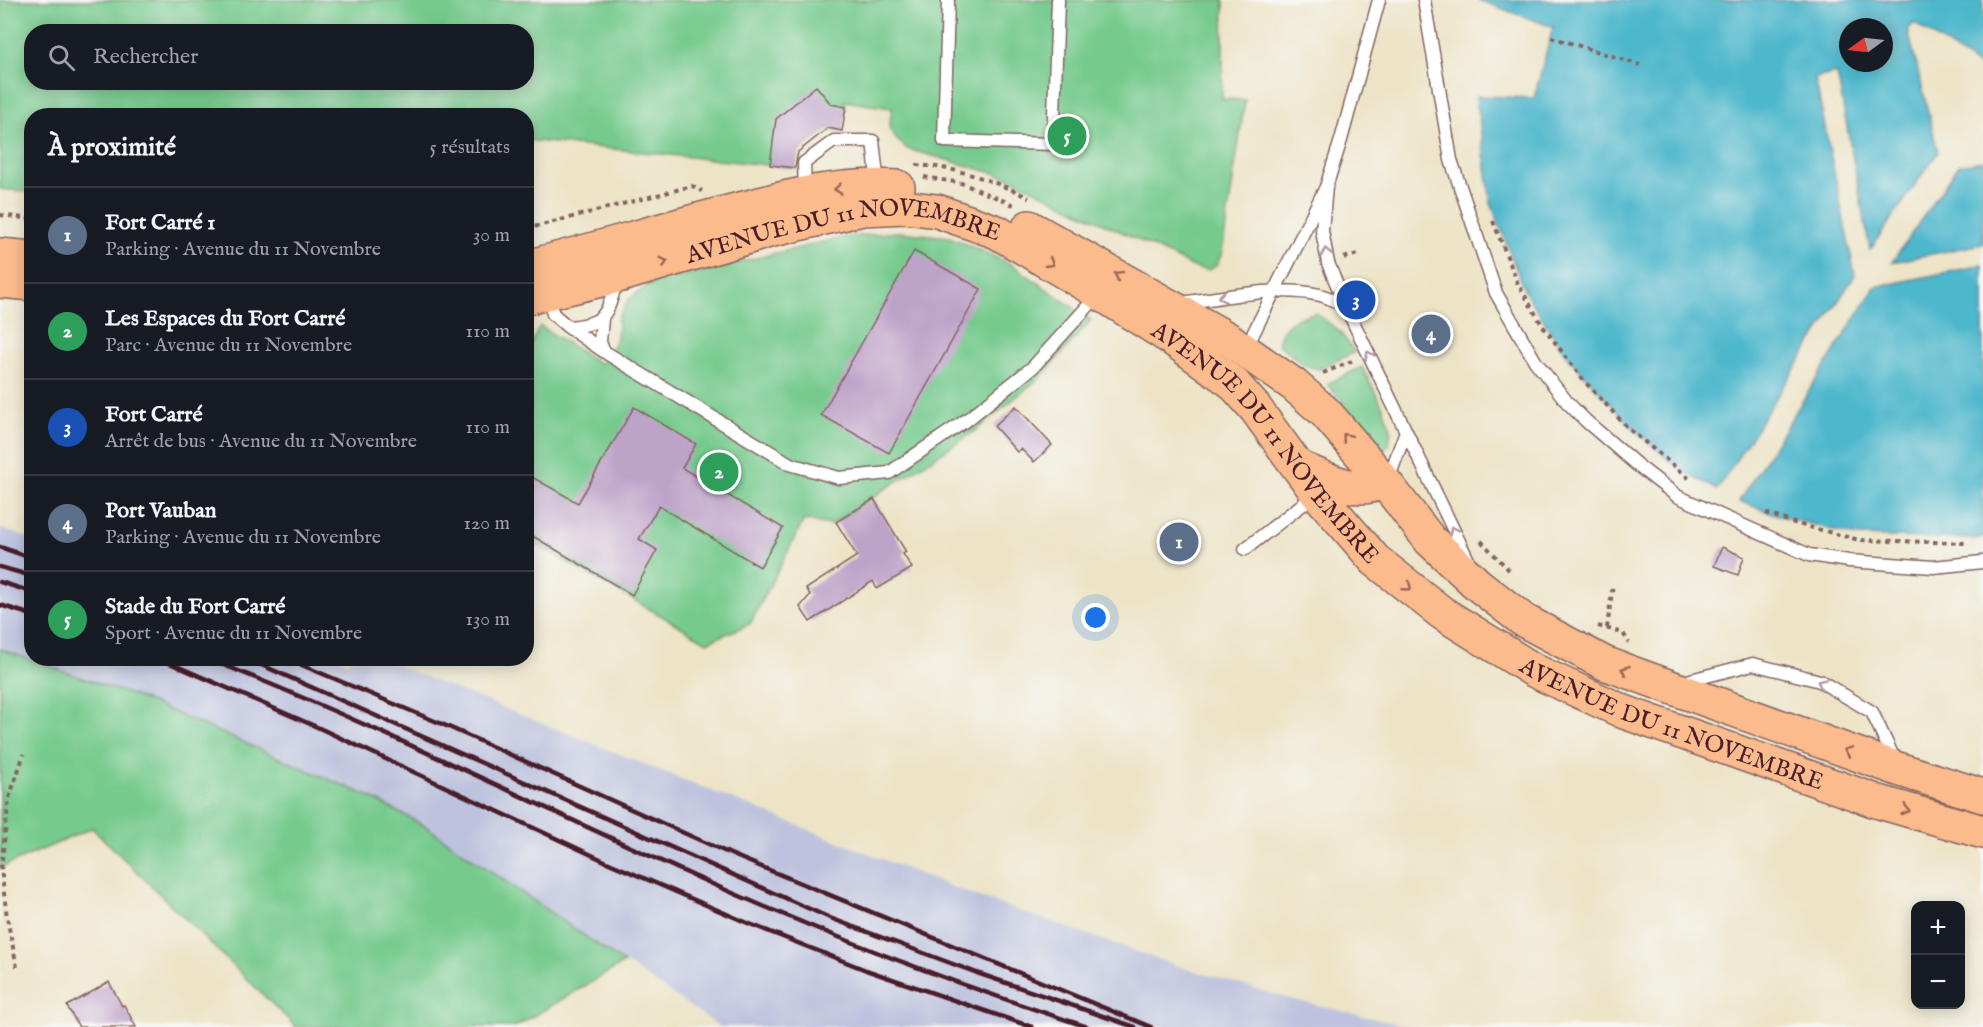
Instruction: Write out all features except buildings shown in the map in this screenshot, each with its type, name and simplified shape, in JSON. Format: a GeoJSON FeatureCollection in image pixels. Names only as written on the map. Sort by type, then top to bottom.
{"type":"FeatureCollection","features":[{"type":"Feature","properties":{"kind":"main road","name":"AVENUE DU 11 NOVEMBRE"},"geometry":{"type":"LineString","coordinates":[[534,265],[755,205],[822,190],[878,186],[944,192],[989,206],[1065,245],[1169,304],[1250,352],[1294,384],[1326,412],[1430,540],[1478,584],[1523,620],[1604,663],[1898,769],[1983,796]]}},
{"type":"Feature","properties":{"kind":"main road","name":"AVENUE DU 11 NOVEMBRE"},"geometry":{"type":"LineString","coordinates":[[537,296],[618,276],[769,231],[863,209],[905,207],[937,212],[997,232],[1171,338],[1233,383],[1255,408],[1317,493],[1374,560],[1442,614],[1535,671],[1624,712],[1876,801],[1983,832]]}},
{"type":"Feature","properties":{"kind":"main road"},"geometry":{"type":"LineString","coordinates":[[537,296],[552,277],[571,267],[641,247],[665,229]]}},
{"type":"Feature","properties":{"kind":"main road"},"geometry":{"type":"LineString","coordinates":[[0,255],[24,258]]}},
{"type":"Feature","properties":{"kind":"main road"},"geometry":{"type":"LineString","coordinates":[[0,262],[24,260]]}},
{"type":"Feature","properties":{"kind":"main road"},"geometry":{"type":"LineString","coordinates":[[0,281],[24,283]]}},
{"type":"Feature","properties":{"kind":"main road"},"geometry":{"type":"LineString","coordinates":[[1250,352],[1261,402],[1289,455],[1350,486],[1362,488],[1384,481]]}},
{"type":"Feature","properties":{"kind":"lane"},"geometry":{"type":"LineString","coordinates":[[948,0],[944,141],[1053,144],[1058,0]]}},
{"type":"Feature","properties":{"kind":"lane"},"geometry":{"type":"LineString","coordinates":[[1250,352],[1251,338],[1326,187],[1379,0]]}},
{"type":"Feature","properties":{"kind":"lane"},"geometry":{"type":"LineString","coordinates":[[1424,2],[1451,160],[1470,221],[1496,293],[1535,361],[1567,402],[1637,465],[1677,496],[1809,555],[1849,561],[1933,567],[1983,562]]}},
{"type":"Feature","properties":{"kind":"lane"},"geometry":{"type":"LineString","coordinates":[[805,194],[804,163],[834,141],[873,141],[878,186]]}},
{"type":"Feature","properties":{"kind":"lane"},"geometry":{"type":"LineString","coordinates":[[1326,187],[1322,231],[1328,263],[1346,307],[1478,584]]}},
{"type":"Feature","properties":{"kind":"lane"},"geometry":{"type":"LineString","coordinates":[[603,350],[600,342],[602,319],[618,276]]}},
{"type":"Feature","properties":{"kind":"lane"},"geometry":{"type":"LineString","coordinates":[[1169,304],[1275,292],[1294,292],[1322,295],[1346,307]]}},
{"type":"Feature","properties":{"kind":"lane"},"geometry":{"type":"LineString","coordinates":[[537,296],[568,327],[790,464],[839,478],[889,473],[968,419],[1033,367],[1100,293]]}},
{"type":"Feature","properties":{"kind":"lane"},"geometry":{"type":"LineString","coordinates":[[568,327],[587,326],[602,319]]}},
{"type":"Feature","properties":{"kind":"lane"},"geometry":{"type":"LineString","coordinates":[[1384,481],[1392,470],[1406,431]]}},
{"type":"Feature","properties":{"kind":"lane"},"geometry":{"type":"LineString","coordinates":[[1245,549],[1317,493]]}},
{"type":"Feature","properties":{"kind":"lane"},"geometry":{"type":"LineString","coordinates":[[1669,686],[1753,664],[1820,681],[1872,712],[1898,769]]}},
{"type":"Feature","properties":{"kind":"path"},"geometry":{"type":"LineString","coordinates":[[1551,37],[1640,65]]}},
{"type":"Feature","properties":{"kind":"path"},"geometry":{"type":"LineString","coordinates":[[534,227],[692,186]]}},
{"type":"Feature","properties":{"kind":"path"},"geometry":{"type":"LineString","coordinates":[[1470,221],[1491,215],[1518,284],[1546,332],[1584,381],[1629,429],[1694,482]]}},
{"type":"Feature","properties":{"kind":"path"},"geometry":{"type":"LineString","coordinates":[[0,216],[24,218]]}},
{"type":"Feature","properties":{"kind":"path"},"geometry":{"type":"LineString","coordinates":[[1340,260],[1360,253]]}},
{"type":"Feature","properties":{"kind":"path"},"geometry":{"type":"LineString","coordinates":[[1318,375],[1368,354]]}},
{"type":"Feature","properties":{"kind":"path"},"geometry":{"type":"LineString","coordinates":[[1765,513],[1859,540],[1974,543]]}},
{"type":"Feature","properties":{"kind":"path"},"geometry":{"type":"LineString","coordinates":[[1475,534],[1490,552],[1515,575]]}},
{"type":"Feature","properties":{"kind":"path"},"geometry":{"type":"LineString","coordinates":[[1607,628],[1613,584]]}},
{"type":"Feature","properties":{"kind":"path"},"geometry":{"type":"LineString","coordinates":[[1590,624],[1623,633],[1628,639]]}},
{"type":"Feature","properties":{"kind":"path"},"geometry":{"type":"LineString","coordinates":[[17,967],[7,918],[1,868],[9,798],[24,754]]}},
{"type":"Feature","properties":{"kind":"shaded area"},"geometry":{"type":"Polygon","coordinates":[[[0,528],[24,537],[24,657],[0,649],[0,528]]]}},
{"type":"Feature","properties":{"kind":"shaded area"},"geometry":{"type":"Polygon","coordinates":[[[49,666],[399,666],[965,892],[1178,966],[1294,1000],[1411,1027],[720,1027],[425,826],[368,796],[140,698],[49,666]]]}},
{"type":"Feature","properties":{"kind":"green space"},"geometry":{"type":"Polygon","coordinates":[[[0,0],[1224,0],[1222,99],[1245,100],[1222,253],[1216,266],[1208,270],[1196,268],[1008,177],[908,149],[897,140],[889,128],[892,108],[844,101],[846,107],[842,131],[828,128],[798,152],[795,168],[534,141],[534,108],[24,108],[24,191],[0,189],[0,0]]]}},
{"type":"Feature","properties":{"kind":"green space"},"geometry":{"type":"Polygon","coordinates":[[[898,232],[950,237],[1011,264],[1091,320],[1045,373],[975,431],[830,525],[804,520],[750,624],[707,642],[534,543],[534,338],[540,326],[601,364],[617,339],[618,319],[629,299],[650,284],[843,237],[898,232]]]}},
{"type":"Feature","properties":{"kind":"green space"},"geometry":{"type":"Polygon","coordinates":[[[1316,313],[1339,331],[1355,352],[1319,369],[1304,365],[1278,344],[1283,330],[1291,322],[1302,316],[1316,313]]]}},
{"type":"Feature","properties":{"kind":"green space"},"geometry":{"type":"Polygon","coordinates":[[[1362,367],[1382,405],[1391,429],[1389,445],[1384,451],[1327,384],[1362,367]]]}},
{"type":"Feature","properties":{"kind":"green space"},"geometry":{"type":"Polygon","coordinates":[[[0,649],[24,657],[24,666],[49,666],[140,698],[368,796],[425,826],[624,963],[515,1027],[296,1027],[92,828],[0,868],[0,649]]]}},
{"type":"Feature","properties":{"kind":"water"},"geometry":{"type":"Polygon","coordinates":[[[1478,0],[1983,0],[1983,69],[1914,23],[1908,30],[1938,152],[1870,250],[1837,73],[1815,78],[1855,275],[1717,490],[1675,466],[1633,428],[1565,354],[1524,290],[1491,203],[1476,96],[1534,98],[1553,27],[1478,0]]]}},
{"type":"Feature","properties":{"kind":"water"},"geometry":{"type":"Polygon","coordinates":[[[1983,161],[1983,244],[1892,262],[1959,165],[1983,161]]]}},
{"type":"Feature","properties":{"kind":"water"},"geometry":{"type":"Polygon","coordinates":[[[1983,265],[1983,537],[1972,539],[1857,536],[1783,517],[1739,501],[1875,287],[1983,265]]]}},
{"type":"Feature","properties":{"kind":"railway"},"geometry":{"type":"LineString","coordinates":[[0,547],[24,555]]}},
{"type":"Feature","properties":{"kind":"railway"},"geometry":{"type":"LineString","coordinates":[[0,567],[24,574]]}},
{"type":"Feature","properties":{"kind":"railway"},"geometry":{"type":"LineString","coordinates":[[0,582],[24,590]]}},
{"type":"Feature","properties":{"kind":"railway"},"geometry":{"type":"LineString","coordinates":[[0,605],[24,612]]}},
{"type":"Feature","properties":{"kind":"railway"},"geometry":{"type":"LineString","coordinates":[[176,666],[317,727],[609,863],[750,924],[866,970],[1032,1027]]}},
{"type":"Feature","properties":{"kind":"railway"},"geometry":{"type":"LineString","coordinates":[[226,666],[391,736],[694,876],[791,918],[938,975],[1088,1027]]}},
{"type":"Feature","properties":{"kind":"railway"},"geometry":{"type":"LineString","coordinates":[[264,666],[830,918],[977,973],[1135,1027]]}},
{"type":"Feature","properties":{"kind":"railway"},"geometry":{"type":"LineString","coordinates":[[304,666],[442,724],[735,856],[1151,1027]]}},
{"type":"Feature","properties":{"kind":"place","name":"Stade du Fort Carré"},"geometry":{"type":"Point","coordinates":[1067,136]}},
{"type":"Feature","properties":{"kind":"place","name":"Fort Carré"},"geometry":{"type":"Point","coordinates":[1356,300]}},
{"type":"Feature","properties":{"kind":"place","name":"Port Vauban"},"geometry":{"type":"Point","coordinates":[1431,334]}},
{"type":"Feature","properties":{"kind":"place","name":"Les Espaces du Fort Carré"},"geometry":{"type":"Point","coordinates":[719,472]}},
{"type":"Feature","properties":{"kind":"place","name":"Fort Carré 1"},"geometry":{"type":"Point","coordinates":[1179,542]}}]}
